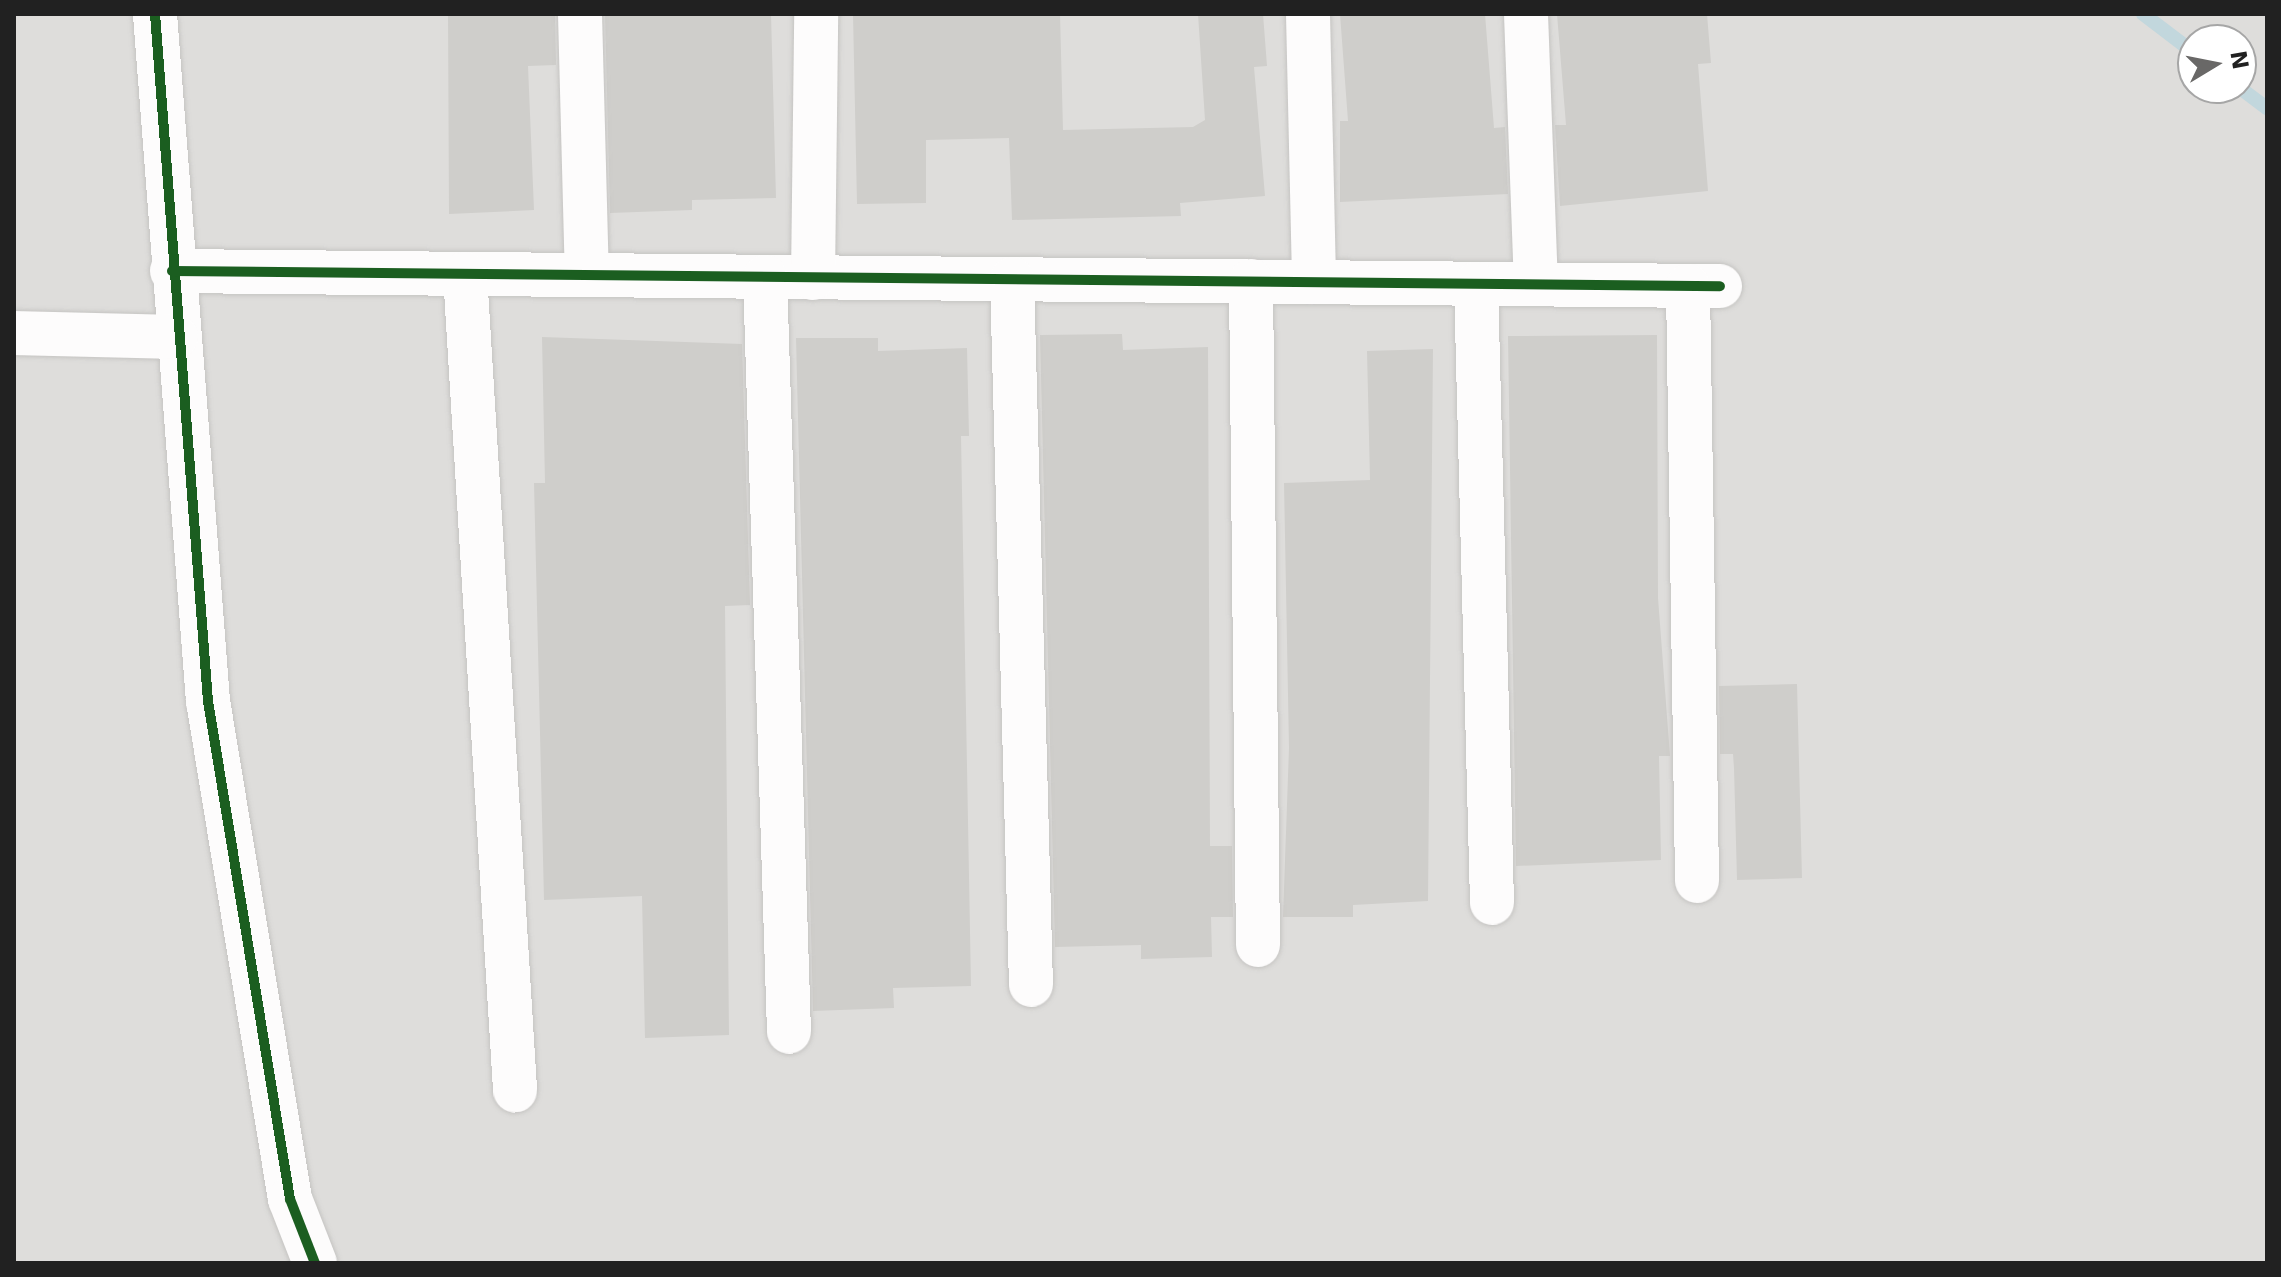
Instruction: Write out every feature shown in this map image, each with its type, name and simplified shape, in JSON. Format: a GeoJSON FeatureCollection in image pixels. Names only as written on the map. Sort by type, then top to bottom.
{"type":"FeatureCollection","features":[{"type":"Feature","properties":{"kind":"street"},"geometry":{"type":"LineString","coordinates":[[155,14],[176,337],[208,701],[290,1199],[315,1263]]}},
{"type":"Feature","properties":{"kind":"street"},"geometry":{"type":"LineString","coordinates":[[580,14],[587,275]]}},
{"type":"Feature","properties":{"kind":"street"},"geometry":{"type":"LineString","coordinates":[[813,278],[816,14]]}},
{"type":"Feature","properties":{"kind":"street"},"geometry":{"type":"LineString","coordinates":[[1308,14],[1314,282]]}},
{"type":"Feature","properties":{"kind":"street"},"geometry":{"type":"LineString","coordinates":[[1526,14],[1536,284]]}},
{"type":"Feature","properties":{"kind":"street"},"geometry":{"type":"LineString","coordinates":[[172,271],[1704,286],[1697,881]]}},
{"type":"Feature","properties":{"kind":"street"},"geometry":{"type":"LineString","coordinates":[[465,274],[515,1090]]}},
{"type":"Feature","properties":{"kind":"street"},"geometry":{"type":"LineString","coordinates":[[765,277],[789,1032]]}},
{"type":"Feature","properties":{"kind":"street"},"geometry":{"type":"LineString","coordinates":[[1012,279],[1031,985]]}},
{"type":"Feature","properties":{"kind":"street"},"geometry":{"type":"LineString","coordinates":[[1251,281],[1258,945]]}},
{"type":"Feature","properties":{"kind":"street"},"geometry":{"type":"LineString","coordinates":[[1476,284],[1492,903]]}},
{"type":"Feature","properties":{"kind":"street"},"geometry":{"type":"LineString","coordinates":[[14,333],[176,337]]}},
{"type":"Feature","properties":{"kind":"shaded area"},"geometry":{"type":"Polygon","coordinates":[[[14,14],[2267,14],[2267,1263],[14,1263],[14,14]]]}},
{"type":"Feature","properties":{"kind":"building"},"geometry":{"type":"Polygon","coordinates":[[[448,14],[555,16],[556,65],[528,66],[534,210],[449,214],[448,14]]]}},
{"type":"Feature","properties":{"kind":"building"},"geometry":{"type":"Polygon","coordinates":[[[605,14],[771,14],[776,198],[692,200],[692,210],[610,213],[605,14]]]}},
{"type":"Feature","properties":{"kind":"building"},"geometry":{"type":"Polygon","coordinates":[[[853,14],[1060,14],[1063,130],[1193,127],[1205,120],[1198,14],[1263,14],[1267,66],[1254,67],[1265,196],[1180,203],[1181,216],[1012,220],[1009,138],[926,140],[926,203],[857,204],[853,14]]]}},
{"type":"Feature","properties":{"kind":"building"},"geometry":{"type":"Polygon","coordinates":[[[1340,14],[1485,14],[1494,128],[1505,127],[1508,194],[1340,202],[1340,121],[1348,121],[1340,14]]]}},
{"type":"Feature","properties":{"kind":"building"},"geometry":{"type":"Polygon","coordinates":[[[1557,14],[1707,14],[1711,63],[1698,64],[1708,191],[1560,206],[1555,125],[1566,125],[1557,14]]]}},
{"type":"Feature","properties":{"kind":"building"},"geometry":{"type":"Polygon","coordinates":[[[1122,334],[1123,350],[1208,347],[1210,846],[1232,846],[1233,917],[1211,917],[1212,957],[1141,959],[1141,945],[1055,947],[1040,335],[1122,334]]]}},
{"type":"Feature","properties":{"kind":"building"},"geometry":{"type":"Polygon","coordinates":[[[1657,335],[1658,598],[1670,756],[1659,756],[1661,860],[1516,866],[1508,336],[1657,335]]]}},
{"type":"Feature","properties":{"kind":"building"},"geometry":{"type":"Polygon","coordinates":[[[542,337],[742,344],[750,605],[725,606],[729,1035],[645,1038],[642,896],[544,900],[534,483],[545,483],[542,337]]]}},
{"type":"Feature","properties":{"kind":"building"},"geometry":{"type":"Polygon","coordinates":[[[796,338],[878,338],[878,351],[967,348],[969,436],[961,436],[971,986],[893,988],[894,1008],[813,1011],[796,338]]]}},
{"type":"Feature","properties":{"kind":"building"},"geometry":{"type":"Polygon","coordinates":[[[1433,349],[1428,901],[1353,905],[1353,917],[1283,917],[1289,748],[1284,483],[1370,480],[1367,351],[1433,349]]]}},
{"type":"Feature","properties":{"kind":"building"},"geometry":{"type":"Polygon","coordinates":[[[1797,684],[1802,878],[1737,880],[1733,754],[1720,754],[1719,686],[1797,684]]]}},
{"type":"Feature","properties":{"kind":"waterway"},"geometry":{"type":"LineString","coordinates":[[2143,14],[2177,40]]}},
{"type":"Feature","properties":{"kind":"waterway"},"geometry":{"type":"LineString","coordinates":[[2257,101],[2267,108]]}},
{"type":"Feature","properties":{"kind":"cycle path"},"geometry":{"type":"LineString","coordinates":[[155,14],[208,701],[290,1199],[315,1263]]}},
{"type":"Feature","properties":{"kind":"cycle path"},"geometry":{"type":"LineString","coordinates":[[172,271],[1720,286]]}}]}
